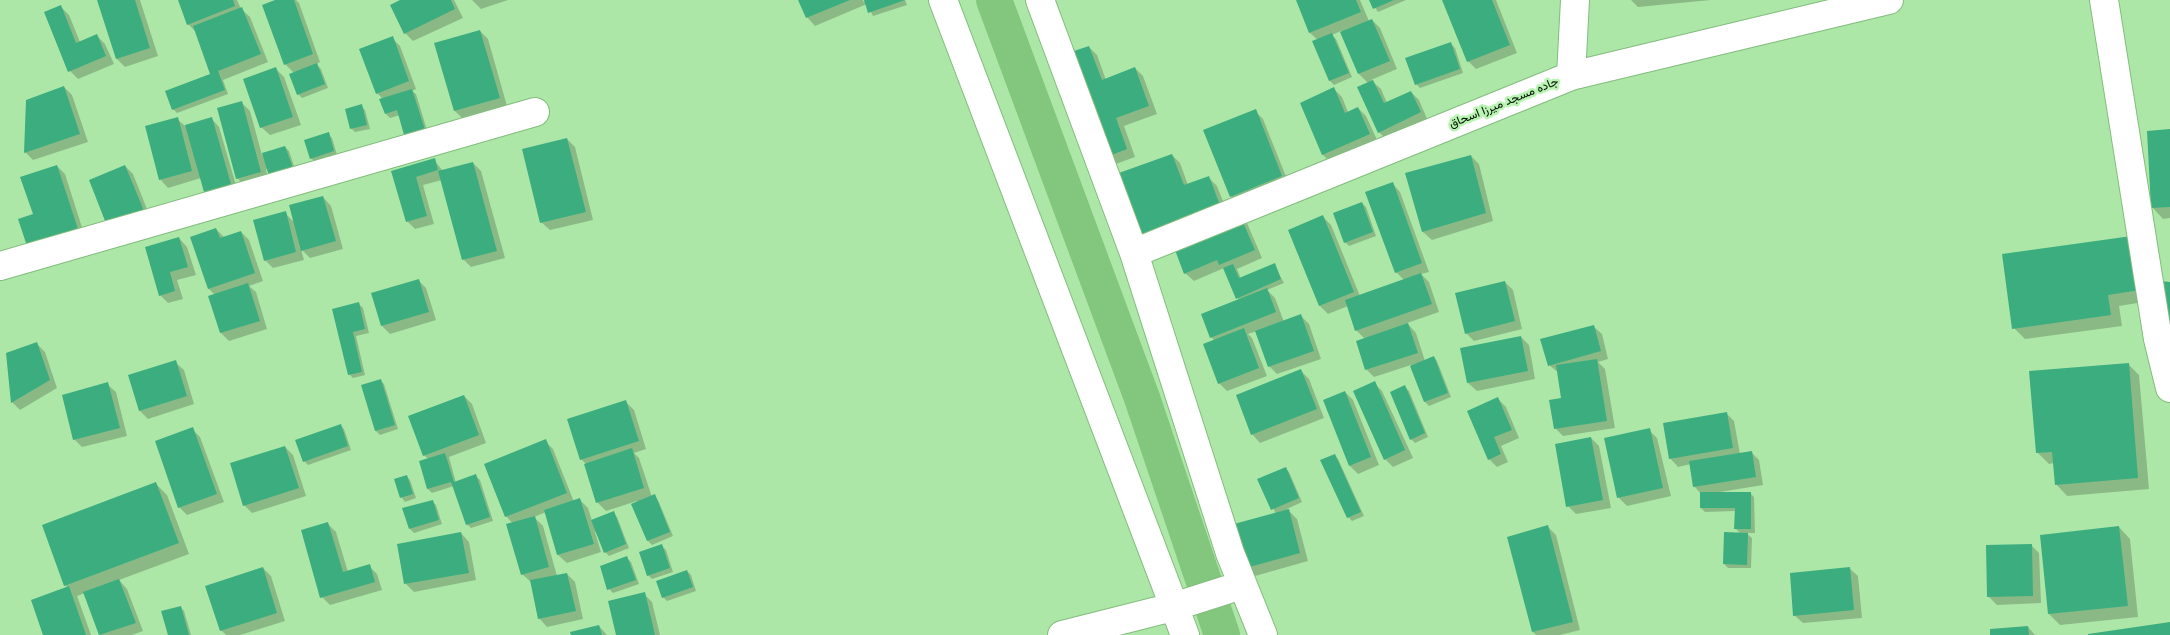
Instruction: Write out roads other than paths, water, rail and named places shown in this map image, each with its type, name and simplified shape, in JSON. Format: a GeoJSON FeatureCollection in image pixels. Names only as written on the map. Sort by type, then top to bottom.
{"type":"FeatureCollection","features":[{"type":"Feature","properties":{"kind":"street"},"geometry":{"type":"LineString","coordinates":[[942,0],[1178,605],[1185,635]]}},
{"type":"Feature","properties":{"kind":"street"},"geometry":{"type":"LineString","coordinates":[[1040,0],[1134,253],[1230,553],[1236,586],[1262,635]]}},
{"type":"Feature","properties":{"kind":"street"},"geometry":{"type":"LineString","coordinates":[[1571,76],[1575,0]]}},
{"type":"Feature","properties":{"kind":"street","name":"جاده مسجد ميرزا اسحاق"},"geometry":{"type":"LineString","coordinates":[[1134,253],[1571,76],[1889,0]]}},
{"type":"Feature","properties":{"kind":"street"},"geometry":{"type":"LineString","coordinates":[[2104,0],[2158,338],[2170,388]]}},
{"type":"Feature","properties":{"kind":"street"},"geometry":{"type":"LineString","coordinates":[[0,266],[535,112]]}},
{"type":"Feature","properties":{"kind":"street"},"geometry":{"type":"LineString","coordinates":[[1062,635],[1178,605],[1236,586]]}},
{"type":"Feature","properties":{"kind":"waterway"},"geometry":{"type":"LineString","coordinates":[[994,0],[1142,398],[1222,635]]}}]}
